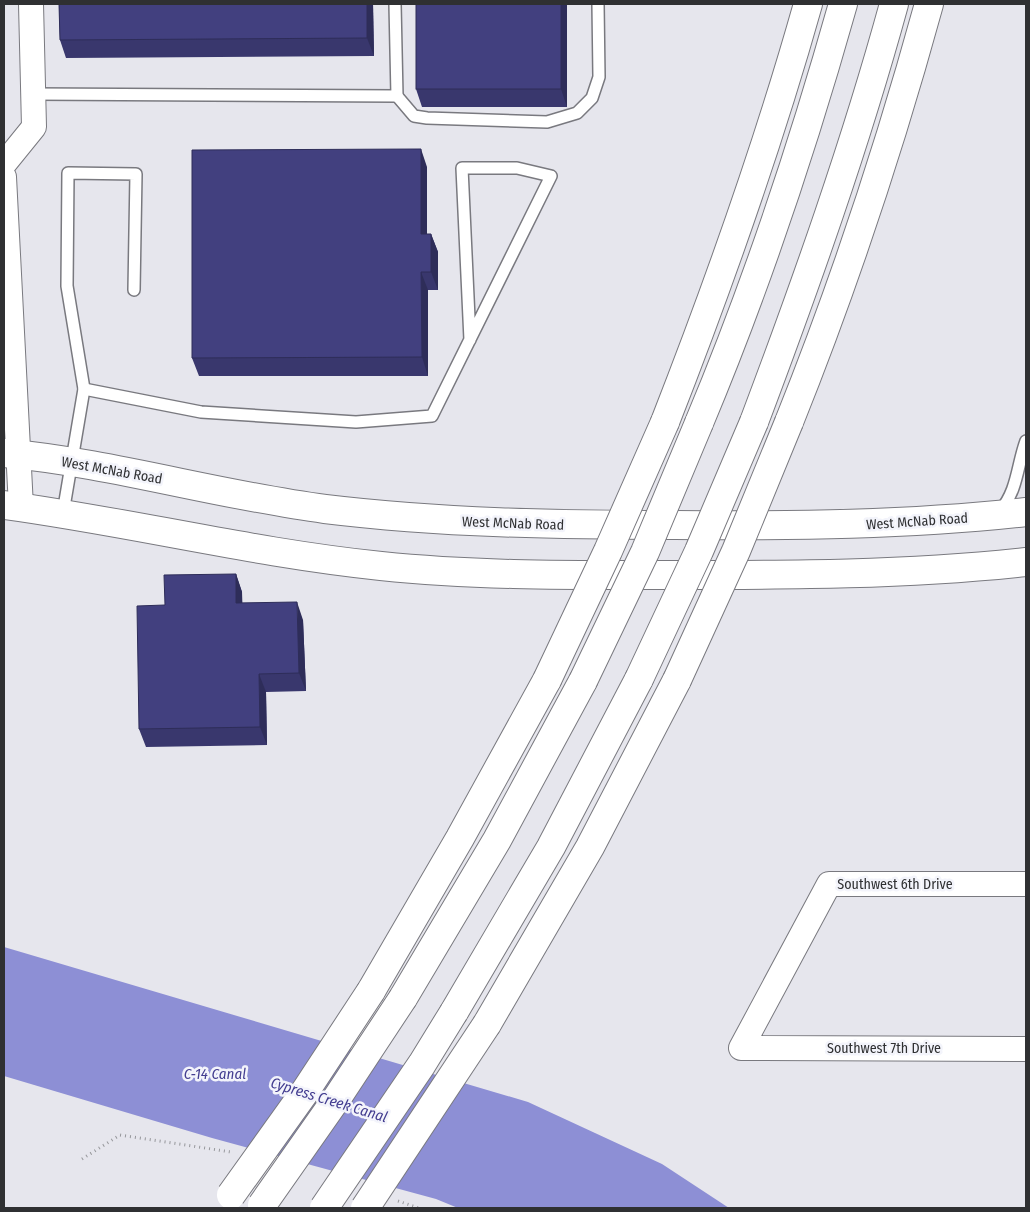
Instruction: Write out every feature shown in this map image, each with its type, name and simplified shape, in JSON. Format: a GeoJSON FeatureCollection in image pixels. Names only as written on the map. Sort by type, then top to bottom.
{"type":"FeatureCollection","features":[{"type":"Feature","properties":{"kind":"main road"},"geometry":{"type":"LineString","coordinates":[[226,1202],[304,1093],[371,991],[460,838],[547,680],[608,551],[665,422],[742,219],[808,4]]}},
{"type":"Feature","properties":{"kind":"main road"},"geometry":{"type":"LineString","coordinates":[[261,1207],[404,998],[501,832],[583,680],[649,544],[720,372],[776,221],[843,4]]}},
{"type":"Feature","properties":{"kind":"main road"},"geometry":{"type":"LineString","coordinates":[[324,1208],[422,1064],[454,1012],[551,847],[639,680],[699,551],[754,422],[828,219],[876,69],[894,4]]}},
{"type":"Feature","properties":{"kind":"main road"},"geometry":{"type":"LineString","coordinates":[[365,1208],[486,1024],[590,847],[677,680],[736,552],[832,312],[859,235],[908,80],[929,4]]}},
{"type":"Feature","properties":{"kind":"main road","name":"West McNab Road"},"geometry":{"type":"LineString","coordinates":[[11,454],[70,462],[312,507],[474,523],[794,526],[910,523],[1026,512]]}},
{"type":"Feature","properties":{"kind":"main road"},"geometry":{"type":"LineString","coordinates":[[12,506],[63,513],[295,555],[453,572],[810,575],[929,572],[1026,562]]}},
{"type":"Feature","properties":{"kind":"street"},"geometry":{"type":"LineString","coordinates":[[4,164],[34,128],[30,4]]}},
{"type":"Feature","properties":{"kind":"street"},"geometry":{"type":"LineString","coordinates":[[4,177],[12,506]]}},
{"type":"Feature","properties":{"kind":"street","name":"Southwest 6th Drive"},"geometry":{"type":"LineString","coordinates":[[742,1048],[829,884],[1026,884]]}},
{"type":"Feature","properties":{"kind":"street","name":"Southwest 7th Drive"},"geometry":{"type":"LineString","coordinates":[[742,1048],[1026,1049]]}},
{"type":"Feature","properties":{"kind":"lane"},"geometry":{"type":"LineString","coordinates":[[395,4],[397,96],[414,116],[547,122],[577,113],[592,98],[599,78],[598,4]]}},
{"type":"Feature","properties":{"kind":"lane"},"geometry":{"type":"LineString","coordinates":[[33,94],[397,96]]}},
{"type":"Feature","properties":{"kind":"lane"},"geometry":{"type":"LineString","coordinates":[[84,389],[201,412],[356,422],[432,416],[479,323],[551,176],[517,168],[462,168],[470,340]]}},
{"type":"Feature","properties":{"kind":"lane"},"geometry":{"type":"LineString","coordinates":[[63,513],[70,462],[84,389],[67,286],[68,174],[136,174],[134,290]]}},
{"type":"Feature","properties":{"kind":"lane"},"geometry":{"type":"LineString","coordinates":[[996,516],[1010,496],[1017,480],[1026,441]]}},
{"type":"Feature","properties":{"kind":"water","name":"C-14 Canal"},"geometry":{"type":"Polygon","coordinates":[[[4,947],[528,1102],[662,1164],[729,1208],[458,1208],[436,1199],[212,1138],[4,1076],[4,947]]]}},
{"type":"Feature","properties":{"kind":"building"},"geometry":{"type":"Polygon","coordinates":[[[59,4],[367,4],[367,38],[60,40],[59,4]]]}},
{"type":"Feature","properties":{"kind":"building"},"geometry":{"type":"Polygon","coordinates":[[[416,4],[561,4],[561,89],[416,89],[416,4]]]}},
{"type":"Feature","properties":{"kind":"building"},"geometry":{"type":"Polygon","coordinates":[[[421,149],[421,234],[431,234],[431,272],[421,272],[422,357],[192,358],[192,150],[421,149]]]}},
{"type":"Feature","properties":{"kind":"building"},"geometry":{"type":"Polygon","coordinates":[[[236,574],[236,603],[297,602],[299,673],[259,674],[260,727],[139,729],[137,606],[165,605],[164,575],[236,574]]]}},
{"type":"Feature","properties":{"kind":"water label","name":"Cypress Creek Canal"},"geometry":{"type":"Point","coordinates":[329,1100]}}]}
